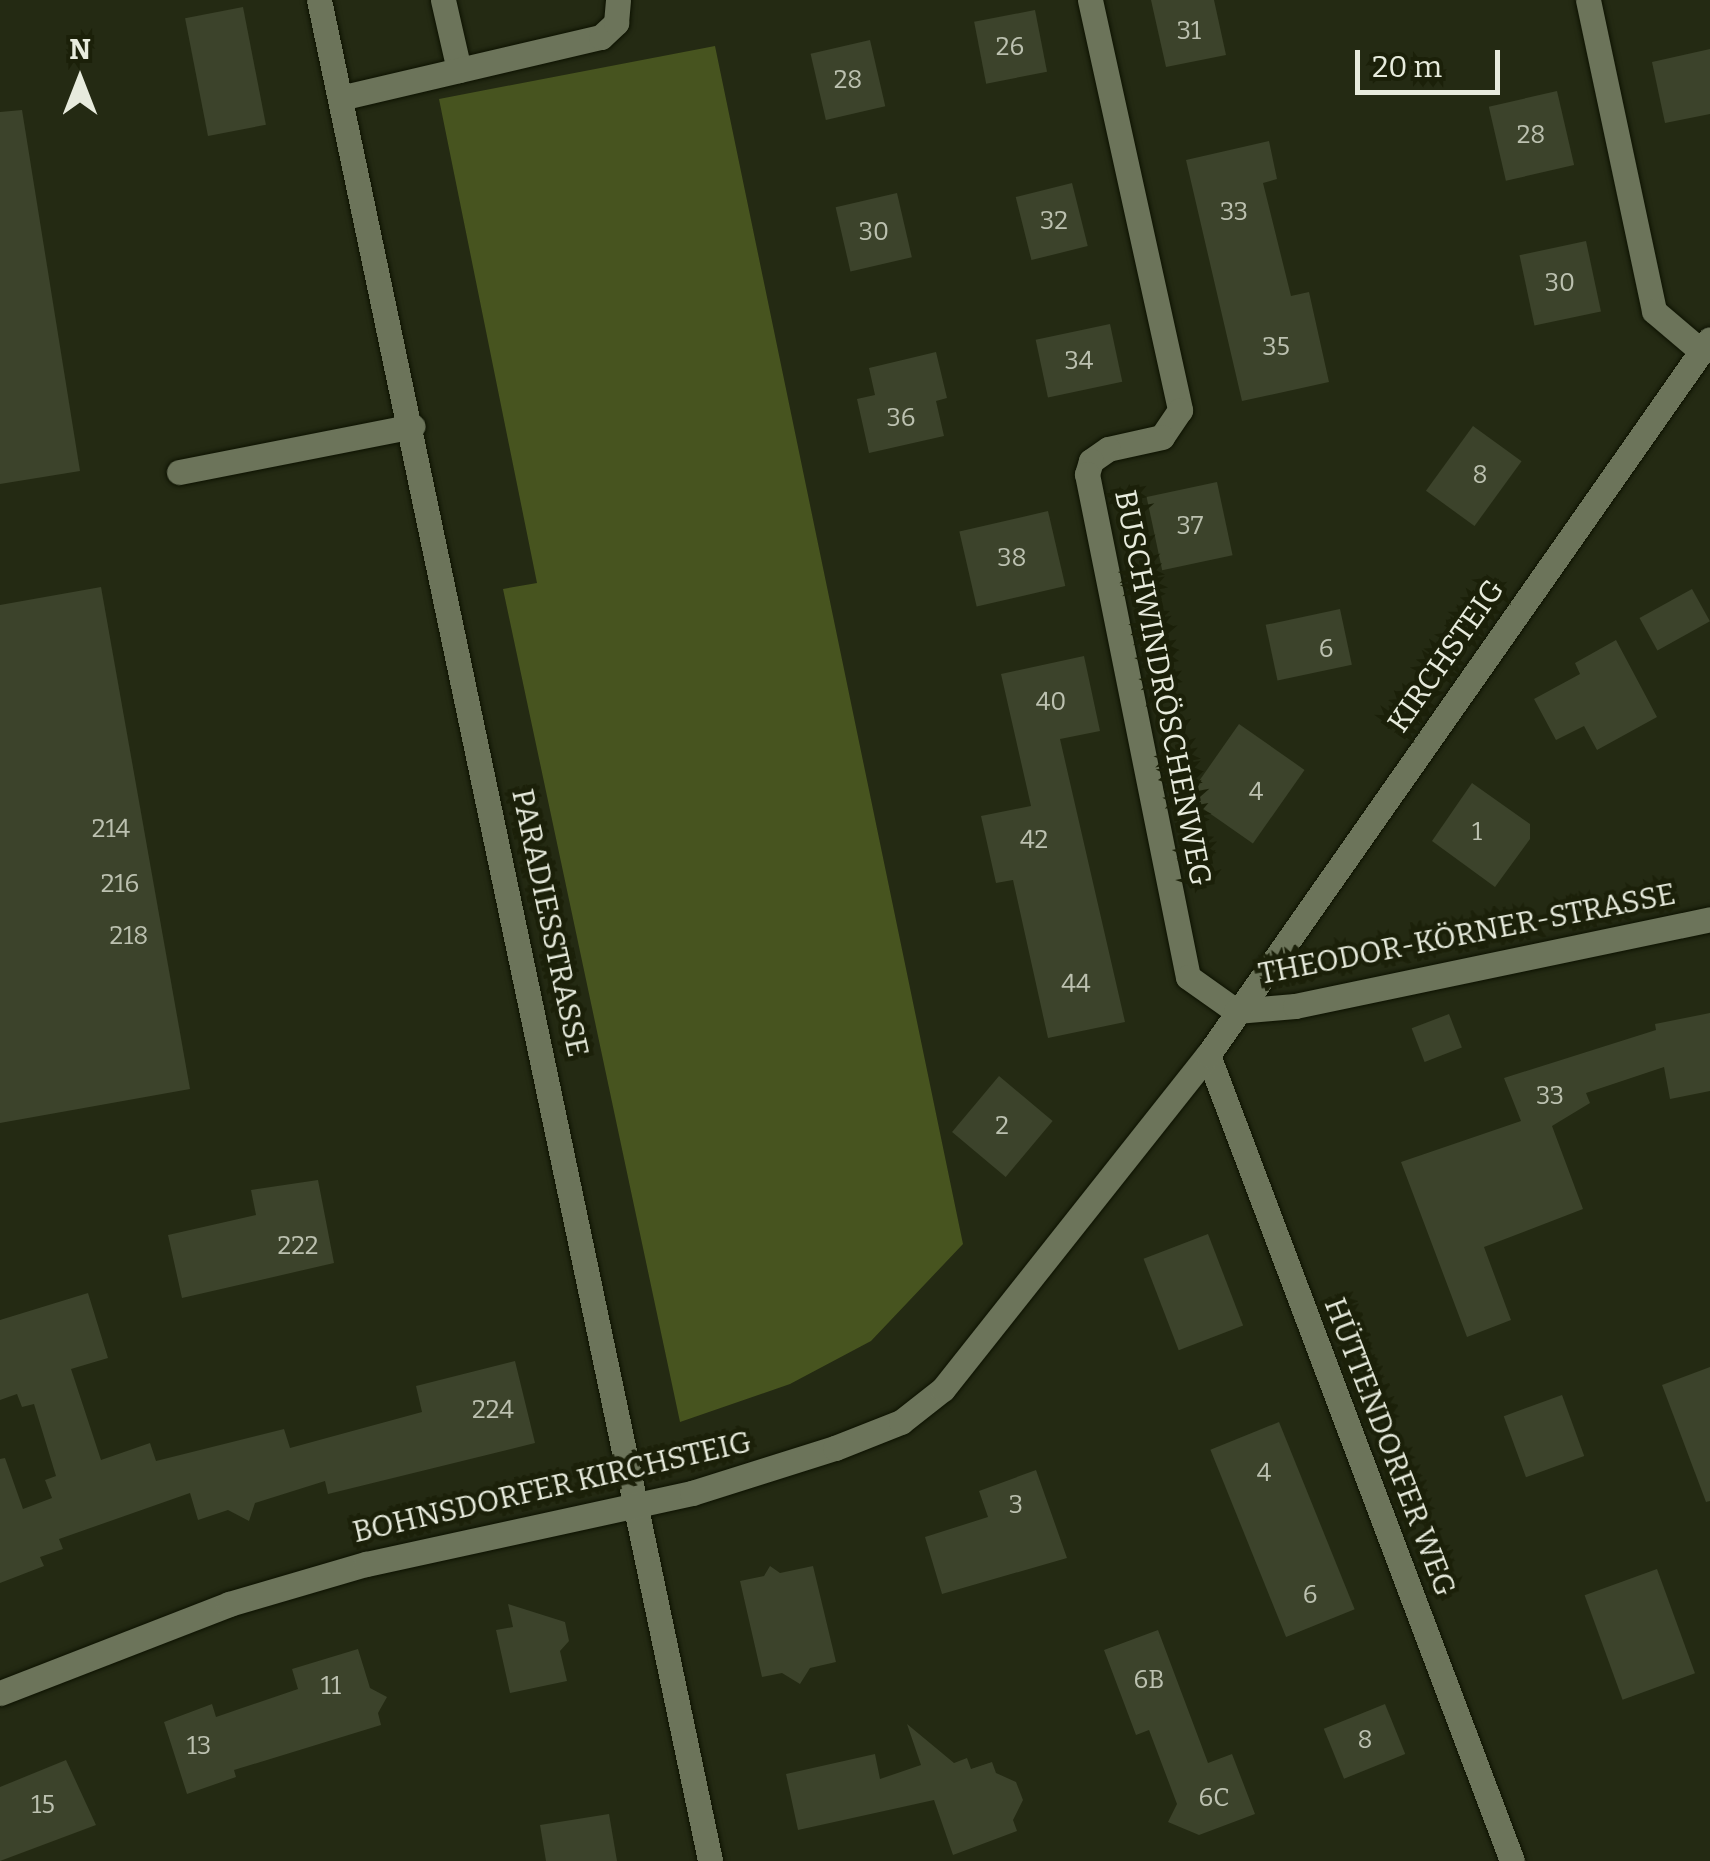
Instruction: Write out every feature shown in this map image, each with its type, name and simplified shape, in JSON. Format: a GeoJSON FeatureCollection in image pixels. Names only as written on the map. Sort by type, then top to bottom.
{"type":"FeatureCollection","features":[{"type":"Feature","properties":{"kind":"street","name":"PARADIESSTRASSE"},"geometry":{"type":"LineString","coordinates":[[318,0],[413,426],[710,1861]]}},
{"type":"Feature","properties":{"kind":"street"},"geometry":{"type":"LineString","coordinates":[[442,0],[459,70]]}},
{"type":"Feature","properties":{"kind":"street"},"geometry":{"type":"LineString","coordinates":[[340,98],[601,38],[616,23],[618,0]]}},
{"type":"Feature","properties":{"kind":"street","name":"BUSCHWINDRÖSCHENWEG"},"geometry":{"type":"LineString","coordinates":[[1090,0],[1180,410],[1162,437],[1108,449],[1090,461],[1087,474],[1188,978],[1236,1011]]}},
{"type":"Feature","properties":{"kind":"street"},"geometry":{"type":"LineString","coordinates":[[1588,0],[1654,312],[1705,345]]}},
{"type":"Feature","properties":{"kind":"street","name":"KIRCHSTEIG"},"geometry":{"type":"LineString","coordinates":[[1236,1011],[1705,345]]}},
{"type":"Feature","properties":{"kind":"street"},"geometry":{"type":"LineString","coordinates":[[178,472],[413,426]]}},
{"type":"Feature","properties":{"kind":"street","name":"THEODOR-KÖRNER-STRASSE"},"geometry":{"type":"LineString","coordinates":[[1236,1011],[1296,1006],[1710,919]]}},
{"type":"Feature","properties":{"kind":"street","name":"BOHNSDORFER KIRCHSTEIG"},"geometry":{"type":"LineString","coordinates":[[0,1693],[229,1604],[366,1564],[638,1500],[692,1493],[902,1422],[943,1389],[1208,1055],[1236,1011]]}},
{"type":"Feature","properties":{"kind":"street","name":"HÜTTENDORFER WEG"},"geometry":{"type":"LineString","coordinates":[[1208,1055],[1512,1861]]}},
{"type":"Feature","properties":{"kind":"green space"},"geometry":{"type":"Polygon","coordinates":[[[715,46],[963,1244],[871,1341],[790,1384],[680,1422],[503,589],[537,583],[439,99],[715,46]]]}},
{"type":"Feature","properties":{"kind":"building"},"geometry":{"type":"Polygon","coordinates":[[[1151,0],[1214,0],[1226,55],[1166,67],[1151,0]]]}},
{"type":"Feature","properties":{"kind":"building"},"geometry":{"type":"Polygon","coordinates":[[[243,7],[266,125],[208,136],[185,18],[243,7]]]}},
{"type":"Feature","properties":{"kind":"building"},"geometry":{"type":"Polygon","coordinates":[[[1035,10],[1047,72],[986,84],[974,22],[1035,10]]]}},
{"type":"Feature","properties":{"kind":"building"},"geometry":{"type":"Polygon","coordinates":[[[870,40],[885,106],[826,120],[811,54],[870,40]]]}},
{"type":"Feature","properties":{"kind":"building"},"geometry":{"type":"Polygon","coordinates":[[[1710,49],[1710,114],[1665,123],[1652,62],[1710,49]]]}},
{"type":"Feature","properties":{"kind":"building"},"geometry":{"type":"Polygon","coordinates":[[[1557,91],[1574,165],[1506,181],[1489,107],[1557,91]]]}},
{"type":"Feature","properties":{"kind":"building"},"geometry":{"type":"Polygon","coordinates":[[[22,110],[80,471],[0,484],[0,112],[22,110]]]}},
{"type":"Feature","properties":{"kind":"building"},"geometry":{"type":"Polygon","coordinates":[[[1269,141],[1277,179],[1263,183],[1291,296],[1309,292],[1329,382],[1242,401],[1186,160],[1269,141]]]}},
{"type":"Feature","properties":{"kind":"building"},"geometry":{"type":"Polygon","coordinates":[[[1072,183],[1088,246],[1031,260],[1016,197],[1072,183]]]}},
{"type":"Feature","properties":{"kind":"building"},"geometry":{"type":"Polygon","coordinates":[[[897,193],[912,257],[850,271],[836,207],[897,193]]]}},
{"type":"Feature","properties":{"kind":"building"},"geometry":{"type":"Polygon","coordinates":[[[1586,241],[1601,311],[1534,326],[1519,255],[1586,241]]]}},
{"type":"Feature","properties":{"kind":"building"},"geometry":{"type":"Polygon","coordinates":[[[1110,324],[1122,382],[1048,398],[1036,340],[1110,324]]]}},
{"type":"Feature","properties":{"kind":"building"},"geometry":{"type":"Polygon","coordinates":[[[936,352],[947,398],[936,401],[944,436],[869,453],[857,399],[875,395],[869,368],[936,352]]]}},
{"type":"Feature","properties":{"kind":"building"},"geometry":{"type":"Polygon","coordinates":[[[1473,426],[1522,461],[1475,526],[1426,491],[1473,426]]]}},
{"type":"Feature","properties":{"kind":"building"},"geometry":{"type":"Polygon","coordinates":[[[1217,482],[1233,555],[1162,570],[1147,497],[1217,482]]]}},
{"type":"Feature","properties":{"kind":"building"},"geometry":{"type":"Polygon","coordinates":[[[1048,511],[1065,586],[977,606],[959,531],[1048,511]]]}},
{"type":"Feature","properties":{"kind":"building"},"geometry":{"type":"Polygon","coordinates":[[[101,587],[190,1089],[0,1123],[0,605],[101,587]]]}},
{"type":"Feature","properties":{"kind":"building"},"geometry":{"type":"Polygon","coordinates":[[[1692,589],[1710,621],[1657,650],[1640,618],[1692,589]]]}},
{"type":"Feature","properties":{"kind":"building"},"geometry":{"type":"Polygon","coordinates":[[[1340,609],[1352,665],[1278,681],[1266,625],[1340,609]]]}},
{"type":"Feature","properties":{"kind":"building"},"geometry":{"type":"Polygon","coordinates":[[[1616,640],[1657,717],[1597,750],[1584,726],[1556,740],[1534,699],[1580,674],[1575,663],[1616,640]]]}},
{"type":"Feature","properties":{"kind":"building"},"geometry":{"type":"Polygon","coordinates":[[[1084,656],[1100,731],[1060,739],[1125,1022],[1048,1038],[1013,880],[996,883],[981,816],[1031,806],[1001,674],[1084,656]]]}},
{"type":"Feature","properties":{"kind":"building"},"geometry":{"type":"Polygon","coordinates":[[[1239,724],[1305,770],[1253,844],[1187,798],[1239,724]]]}},
{"type":"Feature","properties":{"kind":"building"},"geometry":{"type":"Polygon","coordinates":[[[1472,783],[1530,824],[1530,839],[1495,887],[1432,841],[1472,783]]]}},
{"type":"Feature","properties":{"kind":"building"},"geometry":{"type":"Polygon","coordinates":[[[1710,1013],[1710,1091],[1670,1099],[1664,1067],[1586,1093],[1590,1103],[1552,1126],[1583,1209],[1484,1247],[1511,1320],[1467,1337],[1401,1162],[1521,1121],[1504,1078],[1656,1030],[1655,1024],[1710,1013]]]}},
{"type":"Feature","properties":{"kind":"building"},"geometry":{"type":"Polygon","coordinates":[[[1449,1014],[1462,1048],[1425,1062],[1412,1028],[1449,1014]]]}},
{"type":"Feature","properties":{"kind":"building"},"geometry":{"type":"Polygon","coordinates":[[[999,1076],[1053,1121],[1006,1177],[952,1132],[999,1076]]]}},
{"type":"Feature","properties":{"kind":"building"},"geometry":{"type":"Polygon","coordinates":[[[318,1180],[334,1263],[182,1298],[168,1235],[256,1215],[251,1190],[318,1180]]]}},
{"type":"Feature","properties":{"kind":"building"},"geometry":{"type":"Polygon","coordinates":[[[1208,1234],[1243,1325],[1179,1350],[1144,1259],[1208,1234]]]}},
{"type":"Feature","properties":{"kind":"building"},"geometry":{"type":"Polygon","coordinates":[[[88,1293],[108,1358],[71,1369],[101,1460],[150,1443],[156,1461],[284,1429],[290,1448],[422,1412],[416,1386],[515,1361],[535,1443],[328,1494],[325,1481],[255,1503],[249,1521],[228,1510],[198,1520],[190,1493],[59,1539],[63,1549],[40,1557],[44,1566],[0,1583],[0,1459],[5,1458],[23,1509],[52,1498],[45,1480],[56,1476],[34,1404],[22,1407],[17,1394],[0,1400],[0,1320],[88,1293]]]}},
{"type":"Feature","properties":{"kind":"building"},"geometry":{"type":"Polygon","coordinates":[[[1710,1367],[1710,1501],[1706,1502],[1662,1385],[1710,1367]]]}},
{"type":"Feature","properties":{"kind":"building"},"geometry":{"type":"Polygon","coordinates":[[[1562,1395],[1584,1456],[1526,1477],[1504,1416],[1562,1395]]]}},
{"type":"Feature","properties":{"kind":"building"},"geometry":{"type":"Polygon","coordinates":[[[1279,1422],[1355,1609],[1286,1637],[1210,1450],[1279,1422]]]}},
{"type":"Feature","properties":{"kind":"building"},"geometry":{"type":"Polygon","coordinates":[[[1036,1470],[1067,1558],[942,1594],[925,1537],[988,1517],[979,1491],[1036,1470]]]}},
{"type":"Feature","properties":{"kind":"building"},"geometry":{"type":"Polygon","coordinates":[[[770,1566],[780,1573],[813,1566],[836,1662],[810,1668],[800,1684],[782,1673],[762,1677],[740,1581],[764,1576],[770,1566]]]}},
{"type":"Feature","properties":{"kind":"building"},"geometry":{"type":"Polygon","coordinates":[[[1657,1569],[1695,1673],[1623,1700],[1585,1595],[1657,1569]]]}},
{"type":"Feature","properties":{"kind":"building"},"geometry":{"type":"Polygon","coordinates":[[[508,1604],[565,1622],[569,1641],[560,1651],[567,1681],[510,1693],[496,1630],[513,1627],[508,1604]]]}},
{"type":"Feature","properties":{"kind":"building"},"geometry":{"type":"Polygon","coordinates":[[[1158,1630],[1208,1763],[1232,1754],[1255,1814],[1199,1835],[1168,1822],[1177,1804],[1149,1730],[1136,1735],[1104,1650],[1158,1630]]]}},
{"type":"Feature","properties":{"kind":"building"},"geometry":{"type":"Polygon","coordinates":[[[358,1649],[370,1688],[387,1697],[378,1713],[381,1725],[234,1770],[236,1777],[187,1794],[164,1722],[212,1704],[216,1717],[298,1689],[292,1669],[358,1649]]]}},
{"type":"Feature","properties":{"kind":"building"},"geometry":{"type":"Polygon","coordinates":[[[1385,1704],[1405,1754],[1344,1779],[1324,1729],[1385,1704]]]}},
{"type":"Feature","properties":{"kind":"building"},"geometry":{"type":"Polygon","coordinates":[[[907,1724],[954,1763],[967,1758],[971,1769],[992,1762],[996,1773],[1016,1782],[1023,1800],[1013,1820],[1017,1831],[953,1855],[934,1800],[798,1830],[786,1774],[875,1754],[880,1779],[921,1765],[907,1724]]]}},
{"type":"Feature","properties":{"kind":"building"},"geometry":{"type":"Polygon","coordinates":[[[66,1760],[96,1825],[0,1861],[0,1787],[66,1760]]]}},
{"type":"Feature","properties":{"kind":"building"},"geometry":{"type":"Polygon","coordinates":[[[609,1814],[617,1861],[546,1861],[540,1825],[609,1814]]]}}]}
